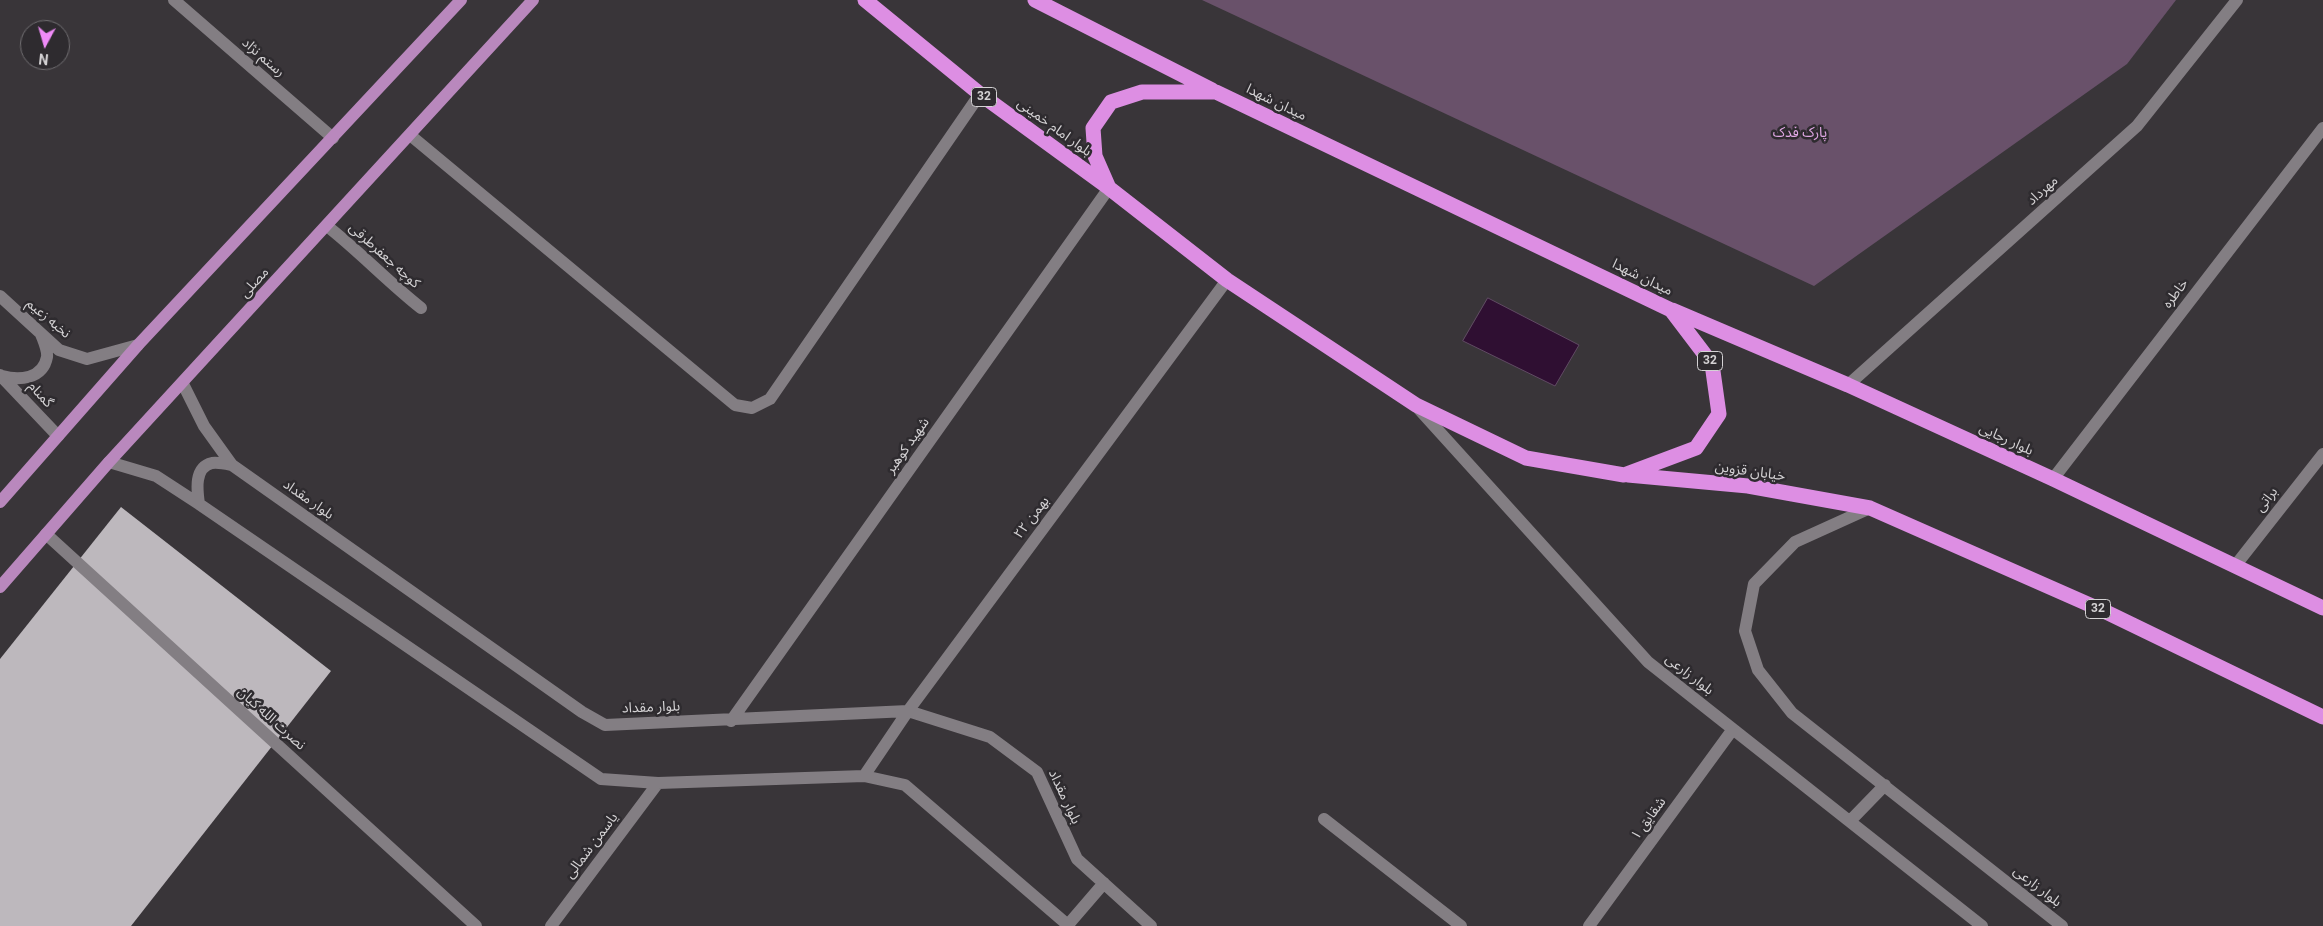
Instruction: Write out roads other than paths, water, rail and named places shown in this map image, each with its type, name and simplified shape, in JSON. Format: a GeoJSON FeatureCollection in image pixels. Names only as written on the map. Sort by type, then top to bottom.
{"type":"FeatureCollection","features":[{"type":"Feature","properties":{"kind":"highway","name":"بلوار امام خمینی"},"geometry":{"type":"LineString","coordinates":[[864,0],[980,94],[1109,188]]}},
{"type":"Feature","properties":{"kind":"highway","name":"32"},"geometry":{"type":"LineString","coordinates":[[1035,0],[1216,92]]}},
{"type":"Feature","properties":{"kind":"highway","name":"میدان شهدا"},"geometry":{"type":"LineString","coordinates":[[1142,92],[1216,92],[1671,310],[1712,364],[1719,414],[1696,448],[1624,475],[1526,458],[1416,405],[1227,280],[1109,188],[1095,156],[1093,128],[1111,102],[1142,92]]}},
{"type":"Feature","properties":{"kind":"highway","name":"بلوار رجایی"},"geometry":{"type":"LineString","coordinates":[[1671,310],[1848,385],[2053,479],[2323,608]]}},
{"type":"Feature","properties":{"kind":"highway","name":"خیابان قزوین"},"geometry":{"type":"LineString","coordinates":[[1624,475],[1748,486],[1870,508]]}},
{"type":"Feature","properties":{"kind":"highway","name":"32"},"geometry":{"type":"LineString","coordinates":[[1870,508],[2106,612],[2323,718]]}},
{"type":"Feature","properties":{"kind":"main road"},"geometry":{"type":"LineString","coordinates":[[0,502],[138,345],[462,0]]}},
{"type":"Feature","properties":{"kind":"main road","name":"مصلی"},"geometry":{"type":"LineString","coordinates":[[0,587],[110,462],[533,0]]}},
{"type":"Feature","properties":{"kind":"street","name":"رستم نژاد"},"geometry":{"type":"LineString","coordinates":[[174,0],[333,138]]}},
{"type":"Feature","properties":{"kind":"street","name":"مهرداد"},"geometry":{"type":"LineString","coordinates":[[1848,385],[2137,126],[2237,0]]}},
{"type":"Feature","properties":{"kind":"street"},"geometry":{"type":"LineString","coordinates":[[410,135],[735,405],[752,408],[770,399],[980,94]]}},
{"type":"Feature","properties":{"kind":"street","name":"خاطره"},"geometry":{"type":"LineString","coordinates":[[2053,479],[2323,128]]}},
{"type":"Feature","properties":{"kind":"street","name":"شهید کوهبر"},"geometry":{"type":"LineString","coordinates":[[731,721],[1109,188]]}},
{"type":"Feature","properties":{"kind":"street","name":"کوچه جعفرطرقی"},"geometry":{"type":"LineString","coordinates":[[327,226],[353,246],[388,281],[421,308]]}},
{"type":"Feature","properties":{"kind":"street","name":"۲۲ بهمن"},"geometry":{"type":"LineString","coordinates":[[864,776],[908,711],[1227,280]]}},
{"type":"Feature","properties":{"kind":"street","name":"نخبه زعیم"},"geometry":{"type":"LineString","coordinates":[[0,296],[59,350],[87,359],[138,345]]}},
{"type":"Feature","properties":{"kind":"street"},"geometry":{"type":"LineString","coordinates":[[1,376],[15,380],[31,377],[42,368],[47,356],[41,334]]}},
{"type":"Feature","properties":{"kind":"street","name":"گمنام"},"geometry":{"type":"LineString","coordinates":[[1,376],[58,436]]}},
{"type":"Feature","properties":{"kind":"street","name":"بلوار مقداد"},"geometry":{"type":"LineString","coordinates":[[183,384],[204,426],[232,465],[582,712],[604,725],[731,721],[908,711],[990,737],[1038,772],[1077,859],[1151,926]]}},
{"type":"Feature","properties":{"kind":"street","name":"بلوار زارعی"},"geometry":{"type":"LineString","coordinates":[[1416,405],[1648,662],[1979,925]]}},
{"type":"Feature","properties":{"kind":"street","name":"براتی"},"geometry":{"type":"LineString","coordinates":[[2235,566],[2323,454]]}},
{"type":"Feature","properties":{"kind":"street"},"geometry":{"type":"LineString","coordinates":[[110,462],[156,476],[601,779],[658,783],[864,776],[905,785],[1068,926],[1104,883]]}},
{"type":"Feature","properties":{"kind":"street"},"geometry":{"type":"LineString","coordinates":[[199,504],[196,484],[201,470],[212,463],[232,465]]}},
{"type":"Feature","properties":{"kind":"street","name":"بلوار زارعی"},"geometry":{"type":"LineString","coordinates":[[1870,508],[1795,542],[1754,584],[1745,631],[1758,670],[1792,713],[2062,926]]}},
{"type":"Feature","properties":{"kind":"street","name":"نصرت الله کیان"},"geometry":{"type":"LineString","coordinates":[[46,534],[476,926]]}},
{"type":"Feature","properties":{"kind":"street","name":"شقایق ۱"},"geometry":{"type":"LineString","coordinates":[[1589,926],[1733,729]]}},
{"type":"Feature","properties":{"kind":"street","name":"یاسمن شمالی"},"geometry":{"type":"LineString","coordinates":[[551,926],[658,783]]}},
{"type":"Feature","properties":{"kind":"street"},"geometry":{"type":"LineString","coordinates":[[1850,821],[1885,786]]}},
{"type":"Feature","properties":{"kind":"street"},"geometry":{"type":"LineString","coordinates":[[1324,819],[1461,926]]}},
{"type":"Feature","properties":{"kind":"park label","name":"پارک فدک"},"geometry":{"type":"Point","coordinates":[1800,133]}}]}
